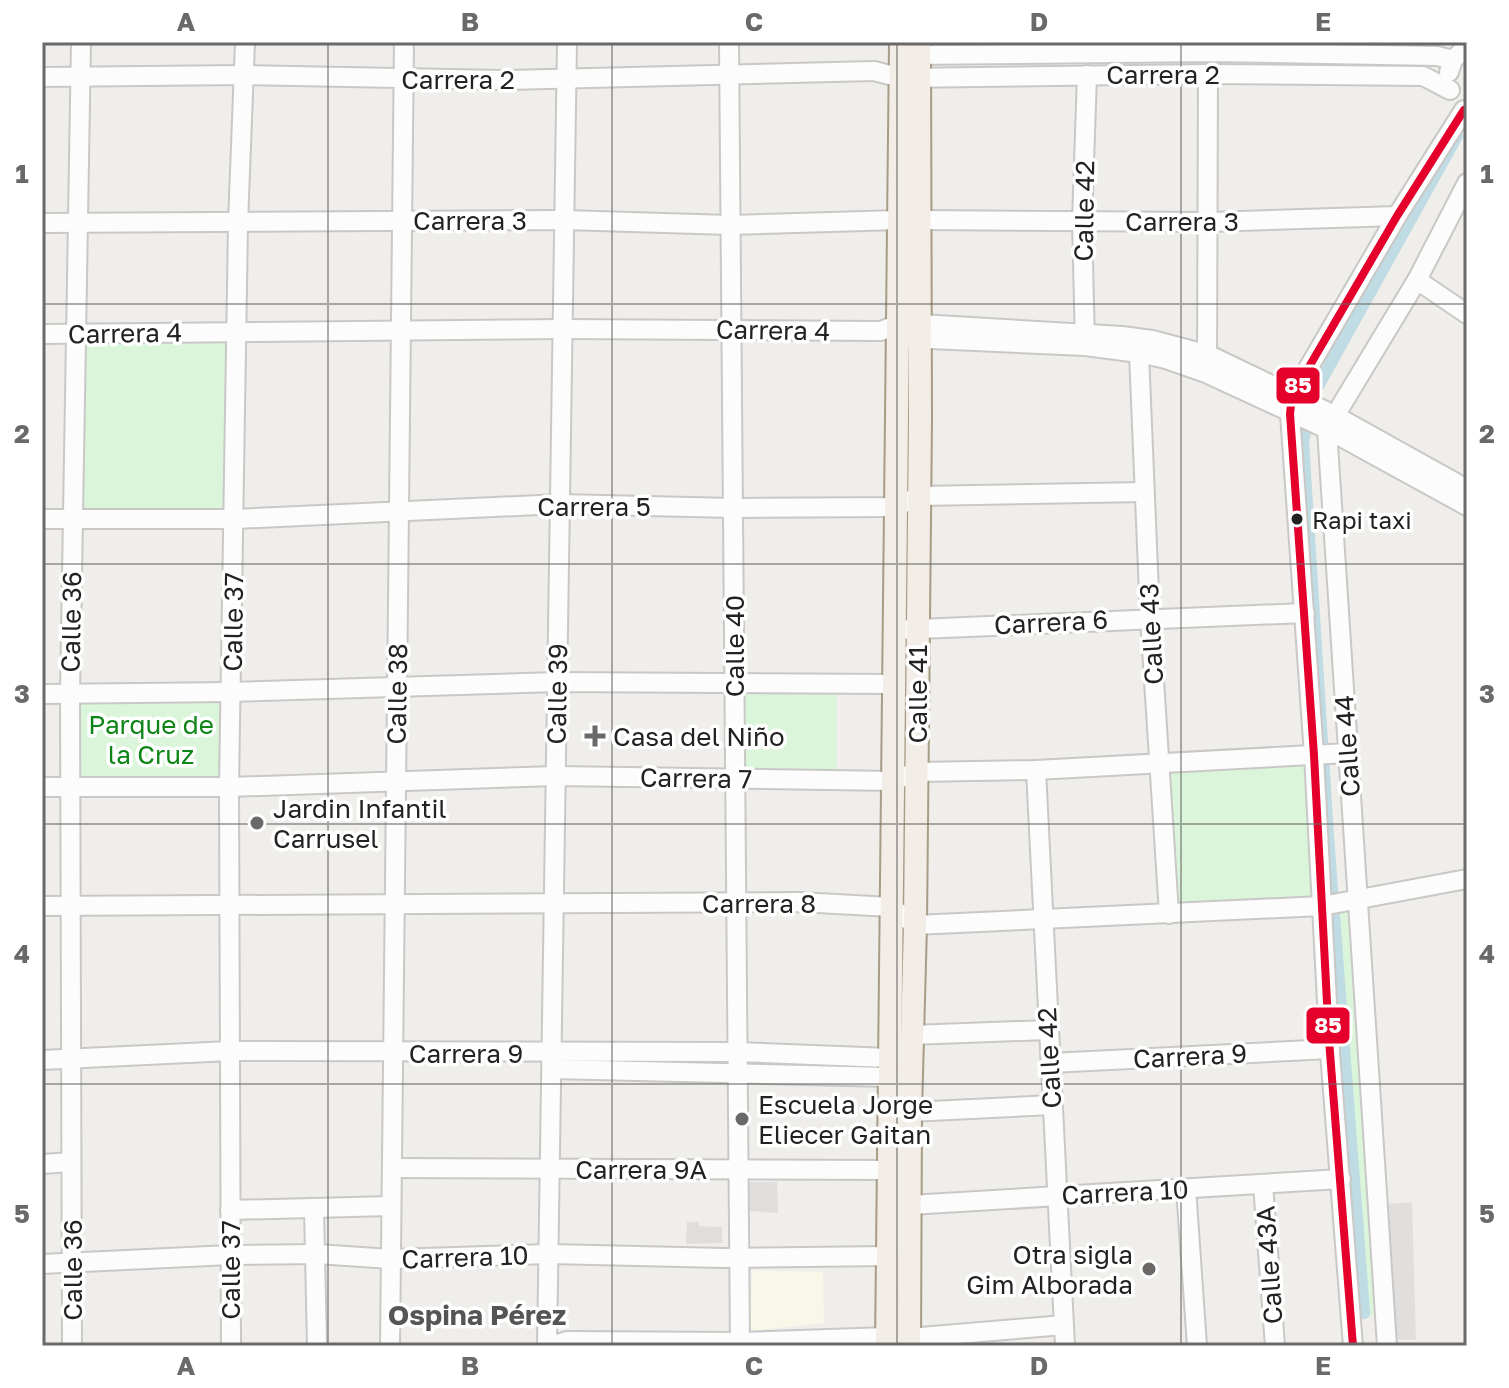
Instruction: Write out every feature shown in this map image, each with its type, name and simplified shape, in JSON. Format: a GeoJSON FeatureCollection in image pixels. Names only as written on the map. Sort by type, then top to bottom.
{"type":"FeatureCollection","features":[{"type":"Feature","properties":{"kind":"main road","name":"Calle 41"},"geometry":{"type":"LineString","coordinates":[[898,1342],[888,1256],[889,1068],[894,684],[906,629],[919,496],[909,331],[913,56]]}},
{"type":"Feature","properties":{"kind":"main road","name":"Calle 41"},"geometry":{"type":"LineString","coordinates":[[898,1342],[910,1205],[915,925],[916,772],[896,507],[909,331]]}},
{"type":"Feature","properties":{"kind":"street","name":"Calle 36"},"geometry":{"type":"LineString","coordinates":[[72,1346],[70,694],[81,42]]}},
{"type":"Feature","properties":{"kind":"street","name":"Calle 37"},"geometry":{"type":"LineString","coordinates":[[231,1346],[229,787],[238,223],[245,42]]}},
{"type":"Feature","properties":{"kind":"street","name":"Calle 38"},"geometry":{"type":"LineString","coordinates":[[390,1346],[404,42]]}},
{"type":"Feature","properties":{"kind":"street","name":"Calle 39"},"geometry":{"type":"LineString","coordinates":[[549,1346],[567,42]]}},
{"type":"Feature","properties":{"kind":"street","name":"Calle 40"},"geometry":{"type":"LineString","coordinates":[[729,42],[740,1344]]}},
{"type":"Feature","properties":{"kind":"street"},"geometry":{"type":"LineString","coordinates":[[1295,407],[1397,216],[1466,111],[1455,102],[1450,90],[1449,70],[1453,60],[1467,44]]}},
{"type":"Feature","properties":{"kind":"street","name":"Carrera 2"},"geometry":{"type":"LineString","coordinates":[[42,77],[244,75],[404,80],[874,71],[913,56],[1217,47],[1437,56],[1453,60]]}},
{"type":"Feature","properties":{"kind":"street","name":"Carrera 2"},"geometry":{"type":"LineString","coordinates":[[913,56],[1087,75],[1423,76],[1450,90]]}},
{"type":"Feature","properties":{"kind":"street"},"geometry":{"type":"LineString","coordinates":[[1207,364],[1208,74]]}},
{"type":"Feature","properties":{"kind":"street","name":"Calle 42"},"geometry":{"type":"LineString","coordinates":[[1085,339],[1082,221],[1087,75]]}},
{"type":"Feature","properties":{"kind":"street"},"geometry":{"type":"LineString","coordinates":[[1326,420],[1417,280],[1467,183]]}},
{"type":"Feature","properties":{"kind":"street","name":"Carrera 3"},"geometry":{"type":"LineString","coordinates":[[42,223],[402,219],[730,225],[909,220],[1209,222],[1397,216]]}},
{"type":"Feature","properties":{"kind":"street"},"geometry":{"type":"LineString","coordinates":[[1417,280],[1467,314]]}},
{"type":"Feature","properties":{"kind":"street","name":"Carrera 4"},"geometry":{"type":"LineString","coordinates":[[42,334],[731,329],[909,331],[1152,340],[1326,420],[1463,491]]}},
{"type":"Feature","properties":{"kind":"street","name":"Carrera 4"},"geometry":{"type":"LineString","coordinates":[[1085,339],[1139,353],[1207,364]]}},
{"type":"Feature","properties":{"kind":"street","name":"Calle 43"},"geometry":{"type":"LineString","coordinates":[[1139,353],[1157,764],[1169,914]]}},
{"type":"Feature","properties":{"kind":"street","name":"Calle 44"},"geometry":{"type":"LineString","coordinates":[[1295,407],[1305,613],[1354,900],[1385,1346]]}},
{"type":"Feature","properties":{"kind":"street","name":"Calle 44"},"geometry":{"type":"LineString","coordinates":[[1326,420],[1330,754],[1326,905],[1330,1049],[1353,1346]]}},
{"type":"Feature","properties":{"kind":"street","name":"Carrera 5"},"geometry":{"type":"LineString","coordinates":[[42,519],[235,519],[560,504],[733,508],[896,507],[919,496],[1144,492]]}},
{"type":"Feature","properties":{"kind":"street","name":"Carrera 6"},"geometry":{"type":"LineString","coordinates":[[906,629],[1305,613]]}},
{"type":"Feature","properties":{"kind":"street"},"geometry":{"type":"LineString","coordinates":[[42,694],[231,692],[557,682],[894,684]]}},
{"type":"Feature","properties":{"kind":"street","name":"Carrera 7"},"geometry":{"type":"LineString","coordinates":[[42,787],[229,787],[556,776],[893,781],[916,772],[1036,770],[1330,754]]}},
{"type":"Feature","properties":{"kind":"street","name":"Calle 42"},"geometry":{"type":"LineString","coordinates":[[1036,770],[1065,1346]]}},
{"type":"Feature","properties":{"kind":"street"},"geometry":{"type":"LineString","coordinates":[[891,907],[915,925],[1169,914],[1326,905],[1467,879]]}},
{"type":"Feature","properties":{"kind":"street","name":"Carrera 8"},"geometry":{"type":"LineString","coordinates":[[42,906],[799,902],[891,907]]}},
{"type":"Feature","properties":{"kind":"street"},"geometry":{"type":"LineString","coordinates":[[911,1035],[1048,1030]]}},
{"type":"Feature","properties":{"kind":"street","name":"Carrera 9"},"geometry":{"type":"LineString","coordinates":[[1050,1063],[1330,1049]]}},
{"type":"Feature","properties":{"kind":"street","name":"Carrera 9"},"geometry":{"type":"LineString","coordinates":[[42,1060],[230,1051],[393,1052],[738,1073],[889,1068]]}},
{"type":"Feature","properties":{"kind":"street","name":"Carrera 9"},"geometry":{"type":"LineString","coordinates":[[552,1061],[737,1052],[889,1068]]}},
{"type":"Feature","properties":{"kind":"street"},"geometry":{"type":"LineString","coordinates":[[910,1112],[1052,1105]]}},
{"type":"Feature","properties":{"kind":"street"},"geometry":{"type":"LineString","coordinates":[[42,1164],[71,1162]]}},
{"type":"Feature","properties":{"kind":"street","name":"Carrera 9A"},"geometry":{"type":"LineString","coordinates":[[392,1168],[889,1170]]}},
{"type":"Feature","properties":{"kind":"street","name":"Carrera 10"},"geometry":{"type":"LineString","coordinates":[[910,1205],[1341,1179]]}},
{"type":"Feature","properties":{"kind":"street","name":"Calle 43A"},"geometry":{"type":"LineString","coordinates":[[1263,1184],[1275,1346]]}},
{"type":"Feature","properties":{"kind":"street"},"geometry":{"type":"LineString","coordinates":[[1186,1188],[1197,1346]]}},
{"type":"Feature","properties":{"kind":"street"},"geometry":{"type":"LineString","coordinates":[[230,1210],[391,1206]]}},
{"type":"Feature","properties":{"kind":"street"},"geometry":{"type":"LineString","coordinates":[[314,1209],[317,1346]]}},
{"type":"Feature","properties":{"kind":"street","name":"Carrera 10"},"geometry":{"type":"LineString","coordinates":[[42,1264],[317,1254],[391,1259],[549,1254],[888,1256]]}},
{"type":"Feature","properties":{"kind":"street"},"geometry":{"type":"LineString","coordinates":[[1352,1319],[1361,1325],[1371,1326],[1385,1317]]}},
{"type":"Feature","properties":{"kind":"street"},"geometry":{"type":"LineString","coordinates":[[549,1346],[567,1341],[740,1344],[898,1342],[1064,1325]]}},
{"type":"Feature","properties":{"kind":"street"},"geometry":{"type":"LineString","coordinates":[[1353,1346],[1371,1341],[1385,1346]]}},
{"type":"Feature","properties":{"kind":"shaded area"},"geometry":{"type":"Polygon","coordinates":[[[748,1182],[777,1182],[778,1213],[748,1211],[748,1182]]]}},
{"type":"Feature","properties":{"kind":"shaded area"},"geometry":{"type":"Polygon","coordinates":[[[1412,1202],[1416,1340],[1392,1339],[1383,1204],[1412,1202]]]}},
{"type":"Feature","properties":{"kind":"shaded area"},"geometry":{"type":"Polygon","coordinates":[[[687,1222],[722,1227],[722,1243],[686,1244],[687,1222]]]}},
{"type":"Feature","properties":{"kind":"shaded area"},"geometry":{"type":"Polygon","coordinates":[[[752,1270],[823,1272],[824,1323],[750,1331],[752,1270]]]}},
{"type":"Feature","properties":{"kind":"green space"},"geometry":{"type":"Polygon","coordinates":[[[82,337],[231,339],[230,512],[76,514],[82,337]]]}},
{"type":"Feature","properties":{"kind":"green space"},"geometry":{"type":"Polygon","coordinates":[[[737,685],[837,686],[837,778],[739,775],[737,685]]]}},
{"type":"Feature","properties":{"kind":"green space","name":"Parque de la Cruz"},"geometry":{"type":"Polygon","coordinates":[[[74,694],[227,694],[227,783],[76,784],[74,694]]]}},
{"type":"Feature","properties":{"kind":"green space"},"geometry":{"type":"Polygon","coordinates":[[[1308,766],[1313,898],[1175,904],[1168,771],[1308,766]]]}},
{"type":"Feature","properties":{"kind":"green space"},"geometry":{"type":"Polygon","coordinates":[[[1352,911],[1378,1316],[1359,1317],[1330,913],[1352,911]]]}},
{"type":"Feature","properties":{"kind":"waterway"},"geometry":{"type":"LineString","coordinates":[[1364,1313],[1328,836],[1303,441],[1317,388],[1457,136]]}},
{"type":"Feature","properties":{"kind":"transit line","name":"85"},"geometry":{"type":"LineString","coordinates":[[1353,1346],[1329,1040],[1314,755],[1290,414],[1292,396],[1397,216],[1464,110]]}},
{"type":"Feature","properties":{"kind":"place","name":"Rapi taxi"},"geometry":{"type":"Point","coordinates":[1297,519]}},
{"type":"Feature","properties":{"kind":"place","name":"Casa del Niño"},"geometry":{"type":"Point","coordinates":[595,736]}},
{"type":"Feature","properties":{"kind":"place","name":"Jardin Infantil Carrusel"},"geometry":{"type":"Point","coordinates":[257,823]}},
{"type":"Feature","properties":{"kind":"place","name":"Escuela Jorge Eliecer Gaitan"},"geometry":{"type":"Point","coordinates":[742,1119]}},
{"type":"Feature","properties":{"kind":"place","name":"Otra sigla Gim Alborada"},"geometry":{"type":"Point","coordinates":[1149,1269]}},
{"type":"Feature","properties":{"kind":"district","name":"Ospina Pérez"},"geometry":{"type":"Point","coordinates":[477,1314]}}]}
